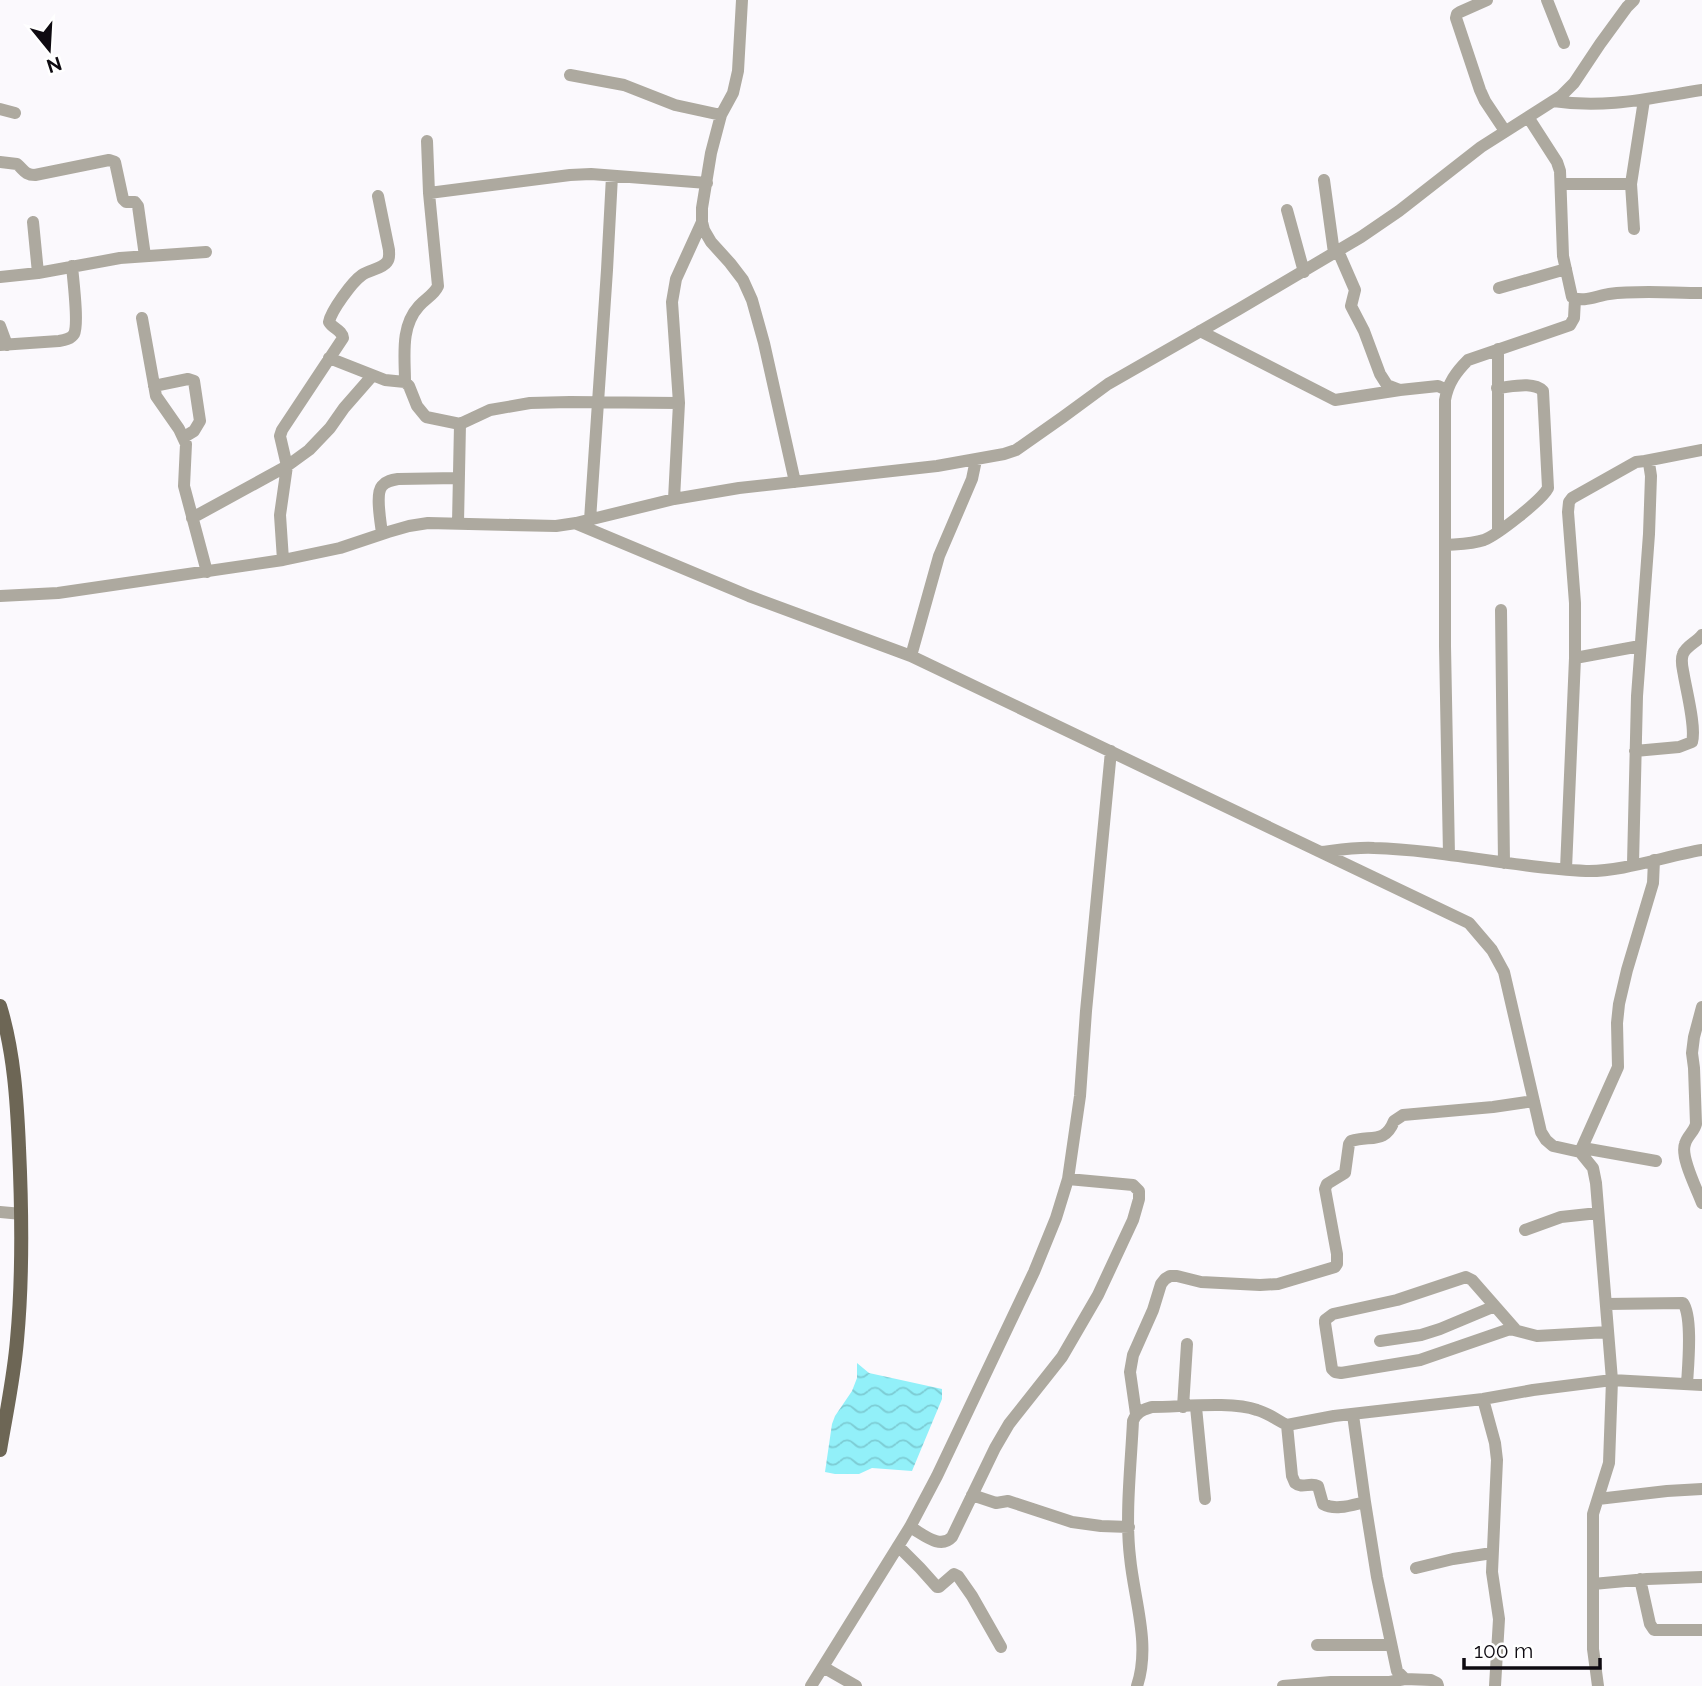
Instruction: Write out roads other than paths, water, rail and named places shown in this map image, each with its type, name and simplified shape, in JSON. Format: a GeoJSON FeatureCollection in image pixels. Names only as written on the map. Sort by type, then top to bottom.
{"type":"FeatureCollection","features":[{"type":"Feature","properties":{"kind":"main road"},"geometry":{"type":"LineString","coordinates":[[0,1006],[9,1039],[14,1077],[22,1214],[17,1341],[0,1450]]}},
{"type":"Feature","properties":{"kind":"street"},"geometry":{"type":"LineString","coordinates":[[742,0],[738,71],[733,93],[722,115],[711,153],[702,222],[711,242],[743,280],[752,300],[795,482]]}},
{"type":"Feature","properties":{"kind":"street"},"geometry":{"type":"LineString","coordinates":[[1488,0],[1457,14],[1456,22],[1480,90],[1505,131]]}},
{"type":"Feature","properties":{"kind":"street"},"geometry":{"type":"LineString","coordinates":[[1548,0],[1564,43]]}},
{"type":"Feature","properties":{"kind":"street"},"geometry":{"type":"LineString","coordinates":[[0,596],[58,593],[283,560],[335,550],[409,526],[428,523],[556,526],[674,499],[739,488],[937,466],[1004,454],[1026,444],[1108,384],[1336,252],[1399,211],[1481,147],[1561,96],[1574,83],[1628,2]]}},
{"type":"Feature","properties":{"kind":"street"},"geometry":{"type":"LineString","coordinates":[[570,75],[624,85],[675,105],[722,115]]}},
{"type":"Feature","properties":{"kind":"street"},"geometry":{"type":"LineString","coordinates":[[1553,101],[1582,105],[1608,104],[1702,90]]}},
{"type":"Feature","properties":{"kind":"street"},"geometry":{"type":"LineString","coordinates":[[1634,229],[1631,184],[1644,100]]}},
{"type":"Feature","properties":{"kind":"street"},"geometry":{"type":"LineString","coordinates":[[0,109],[15,113]]}},
{"type":"Feature","properties":{"kind":"street"},"geometry":{"type":"LineString","coordinates":[[1449,855],[1445,646],[1447,390],[1458,369],[1468,360],[1570,325],[1574,318],[1575,299],[1570,292],[1562,242],[1560,171],[1528,117]]}},
{"type":"Feature","properties":{"kind":"street"},"geometry":{"type":"LineString","coordinates":[[405,382],[406,330],[411,316],[438,286],[429,193],[428,141]]}},
{"type":"Feature","properties":{"kind":"street"},"geometry":{"type":"LineString","coordinates":[[0,162],[17,164],[24,173],[35,176],[109,160],[115,162],[123,200],[135,202],[138,206],[145,256]]}},
{"type":"Feature","properties":{"kind":"street"},"geometry":{"type":"LineString","coordinates":[[429,193],[591,174],[706,183]]}},
{"type":"Feature","properties":{"kind":"street"},"geometry":{"type":"LineString","coordinates":[[590,520],[611,176]]}},
{"type":"Feature","properties":{"kind":"street"},"geometry":{"type":"LineString","coordinates":[[1324,180],[1336,252],[1355,290],[1351,306],[1364,331],[1380,374],[1387,385],[1400,390]]}},
{"type":"Feature","properties":{"kind":"street"},"geometry":{"type":"LineString","coordinates":[[1561,184],[1631,184]]}},
{"type":"Feature","properties":{"kind":"street"},"geometry":{"type":"LineString","coordinates":[[283,560],[280,515],[287,466],[280,436],[343,338],[329,323],[331,315],[362,275],[386,263],[389,258],[378,196]]}},
{"type":"Feature","properties":{"kind":"street"},"geometry":{"type":"LineString","coordinates":[[1287,210],[1304,272]]}},
{"type":"Feature","properties":{"kind":"street"},"geometry":{"type":"LineString","coordinates":[[33,222],[38,273]]}},
{"type":"Feature","properties":{"kind":"street"},"geometry":{"type":"LineString","coordinates":[[674,499],[679,403],[672,302],[676,279],[702,222]]}},
{"type":"Feature","properties":{"kind":"street"},"geometry":{"type":"LineString","coordinates":[[0,277],[107,260],[206,252]]}},
{"type":"Feature","properties":{"kind":"street"},"geometry":{"type":"LineString","coordinates":[[0,326],[3,345],[68,339],[74,333],[76,322],[72,266]]}},
{"type":"Feature","properties":{"kind":"street"},"geometry":{"type":"LineString","coordinates":[[1499,288],[1566,269]]}},
{"type":"Feature","properties":{"kind":"street"},"geometry":{"type":"LineString","coordinates":[[1575,299],[1625,293],[1702,293]]}},
{"type":"Feature","properties":{"kind":"street"},"geometry":{"type":"LineString","coordinates":[[142,318],[154,386],[160,403],[186,444],[184,486],[207,572]]}},
{"type":"Feature","properties":{"kind":"street"},"geometry":{"type":"LineString","coordinates":[[1200,331],[1335,400],[1438,386],[1447,390]]}},
{"type":"Feature","properties":{"kind":"street"},"geometry":{"type":"LineString","coordinates":[[1498,349],[1498,532]]}},
{"type":"Feature","properties":{"kind":"street"},"geometry":{"type":"LineString","coordinates":[[329,358],[372,376],[405,382],[426,417],[460,424],[508,405],[679,403]]}},
{"type":"Feature","properties":{"kind":"street"},"geometry":{"type":"LineString","coordinates":[[192,518],[287,466],[320,440],[372,376]]}},
{"type":"Feature","properties":{"kind":"street"},"geometry":{"type":"LineString","coordinates":[[154,386],[188,379],[194,381],[200,421],[194,431],[184,438]]}},
{"type":"Feature","properties":{"kind":"street"},"geometry":{"type":"LineString","coordinates":[[1446,545],[1478,542],[1492,536],[1546,493],[1548,480],[1543,391],[1540,387],[1533,386],[1497,388]]}},
{"type":"Feature","properties":{"kind":"street"},"geometry":{"type":"LineString","coordinates":[[458,523],[460,424]]}},
{"type":"Feature","properties":{"kind":"street"},"geometry":{"type":"LineString","coordinates":[[1566,869],[1575,659],[1575,603],[1569,502],[1636,462],[1702,450]]}},
{"type":"Feature","properties":{"kind":"street"},"geometry":{"type":"LineString","coordinates":[[911,656],[931,579],[972,479],[976,460]]}},
{"type":"Feature","properties":{"kind":"street"},"geometry":{"type":"LineString","coordinates":[[1633,864],[1635,751],[1651,476],[1649,463],[1645,461]]}},
{"type":"Feature","properties":{"kind":"street"},"geometry":{"type":"LineString","coordinates":[[382,534],[379,489],[383,484],[398,479],[458,478]]}},
{"type":"Feature","properties":{"kind":"street"},"geometry":{"type":"LineString","coordinates":[[576,523],[749,596],[911,656],[1469,923],[1492,950],[1504,972],[1541,1132],[1546,1140],[1553,1146],[1656,1161]]}},
{"type":"Feature","properties":{"kind":"street"},"geometry":{"type":"LineString","coordinates":[[1501,610],[1504,863]]}},
{"type":"Feature","properties":{"kind":"street"},"geometry":{"type":"LineString","coordinates":[[1635,751],[1679,747],[1692,742],[1694,738],[1682,661],[1685,649],[1702,635]]}},
{"type":"Feature","properties":{"kind":"street"},"geometry":{"type":"LineString","coordinates":[[1575,659],[1640,646]]}},
{"type":"Feature","properties":{"kind":"street"},"geometry":{"type":"LineString","coordinates":[[811,1686],[911,1527],[1029,1283],[1056,1218],[1068,1179],[1080,1096],[1111,751]]}},
{"type":"Feature","properties":{"kind":"street"},"geometry":{"type":"LineString","coordinates":[[1321,852],[1371,848],[1596,870],[1702,850]]}},
{"type":"Feature","properties":{"kind":"street"},"geometry":{"type":"LineString","coordinates":[[1581,1150],[1618,1067],[1619,1004],[1653,883],[1654,860]]}},
{"type":"Feature","properties":{"kind":"street"},"geometry":{"type":"LineString","coordinates":[[1702,1007],[1692,1053],[1696,1124],[1685,1144],[1686,1161],[1702,1203]]}},
{"type":"Feature","properties":{"kind":"street"},"geometry":{"type":"LineString","coordinates":[[1137,1686],[1143,1661],[1129,1556],[1133,1421],[1136,1414],[1130,1372],[1132,1355],[1153,1310],[1161,1284],[1170,1276],[1177,1276],[1201,1282],[1278,1284],[1329,1269],[1337,1264],[1338,1259],[1325,1189],[1327,1184],[1345,1173],[1351,1141],[1384,1136],[1394,1121],[1403,1115],[1534,1101]]}},
{"type":"Feature","properties":{"kind":"street"},"geometry":{"type":"LineString","coordinates":[[1685,1144],[1702,1137]]}},
{"type":"Feature","properties":{"kind":"street"},"geometry":{"type":"LineString","coordinates":[[1581,1150],[1593,1168],[1596,1183],[1612,1380],[1609,1463],[1593,1514],[1593,1649],[1598,1686]]}},
{"type":"Feature","properties":{"kind":"street"},"geometry":{"type":"LineString","coordinates":[[911,1527],[937,1542],[947,1541],[952,1536],[1009,1424],[1040,1386],[1079,1330],[1117,1255],[1136,1210],[1139,1191],[1133,1185],[1068,1179]]}},
{"type":"Feature","properties":{"kind":"street"},"geometry":{"type":"LineString","coordinates":[[0,1212],[22,1214]]}},
{"type":"Feature","properties":{"kind":"street"},"geometry":{"type":"LineString","coordinates":[[1525,1230],[1560,1217],[1598,1213]]}},
{"type":"Feature","properties":{"kind":"street"},"geometry":{"type":"LineString","coordinates":[[1515,1329],[1472,1280],[1466,1277],[1397,1300],[1333,1314],[1325,1320],[1332,1369],[1341,1373],[1412,1362],[1497,1332],[1515,1329],[1537,1336],[1608,1332]]}},
{"type":"Feature","properties":{"kind":"street"},"geometry":{"type":"LineString","coordinates":[[1606,1304],[1684,1303],[1689,1321],[1687,1384]]}},
{"type":"Feature","properties":{"kind":"street"},"geometry":{"type":"LineString","coordinates":[[1380,1341],[1407,1338],[1440,1329],[1495,1306]]}},
{"type":"Feature","properties":{"kind":"street"},"geometry":{"type":"LineString","coordinates":[[1187,1344],[1189,1407],[1205,1499]]}},
{"type":"Feature","properties":{"kind":"street"},"geometry":{"type":"LineString","coordinates":[[1136,1414],[1152,1407],[1234,1406],[1255,1409],[1287,1425],[1334,1416],[1483,1399],[1612,1380],[1702,1385]]}},
{"type":"Feature","properties":{"kind":"street"},"geometry":{"type":"LineString","coordinates":[[1483,1399],[1497,1453],[1492,1553],[1499,1619],[1495,1686]]}},
{"type":"Feature","properties":{"kind":"street"},"geometry":{"type":"LineString","coordinates":[[1353,1415],[1377,1577],[1397,1671],[1405,1679]]}},
{"type":"Feature","properties":{"kind":"street"},"geometry":{"type":"LineString","coordinates":[[1287,1425],[1292,1476],[1296,1485],[1318,1486],[1323,1504],[1328,1507],[1365,1502]]}},
{"type":"Feature","properties":{"kind":"street"},"geometry":{"type":"LineString","coordinates":[[1598,1499],[1702,1489]]}},
{"type":"Feature","properties":{"kind":"street"},"geometry":{"type":"LineString","coordinates":[[972,1495],[996,1503],[1008,1501],[1072,1522],[1129,1527]]}},
{"type":"Feature","properties":{"kind":"street"},"geometry":{"type":"LineString","coordinates":[[898,1546],[937,1587],[954,1574],[958,1576],[1001,1647]]}},
{"type":"Feature","properties":{"kind":"street"},"geometry":{"type":"LineString","coordinates":[[1416,1568],[1492,1553]]}},
{"type":"Feature","properties":{"kind":"street"},"geometry":{"type":"LineString","coordinates":[[1593,1584],[1702,1577]]}},
{"type":"Feature","properties":{"kind":"street"},"geometry":{"type":"LineString","coordinates":[[1640,1580],[1650,1624],[1654,1630],[1702,1630]]}},
{"type":"Feature","properties":{"kind":"street"},"geometry":{"type":"LineString","coordinates":[[1317,1645],[1391,1645]]}},
{"type":"Feature","properties":{"kind":"street"},"geometry":{"type":"LineString","coordinates":[[823,1667],[856,1686]]}},
{"type":"Feature","properties":{"kind":"street"},"geometry":{"type":"LineString","coordinates":[[1283,1686],[1390,1682],[1405,1679],[1431,1680],[1438,1686]]}},
{"type":"Feature","properties":{"kind":"water"},"geometry":{"type":"Polygon","coordinates":[[[857,1363],[869,1373],[942,1389],[942,1399],[912,1471],[872,1468],[859,1474],[825,1472],[832,1424],[852,1391],[857,1378],[857,1363]]]}}]}
